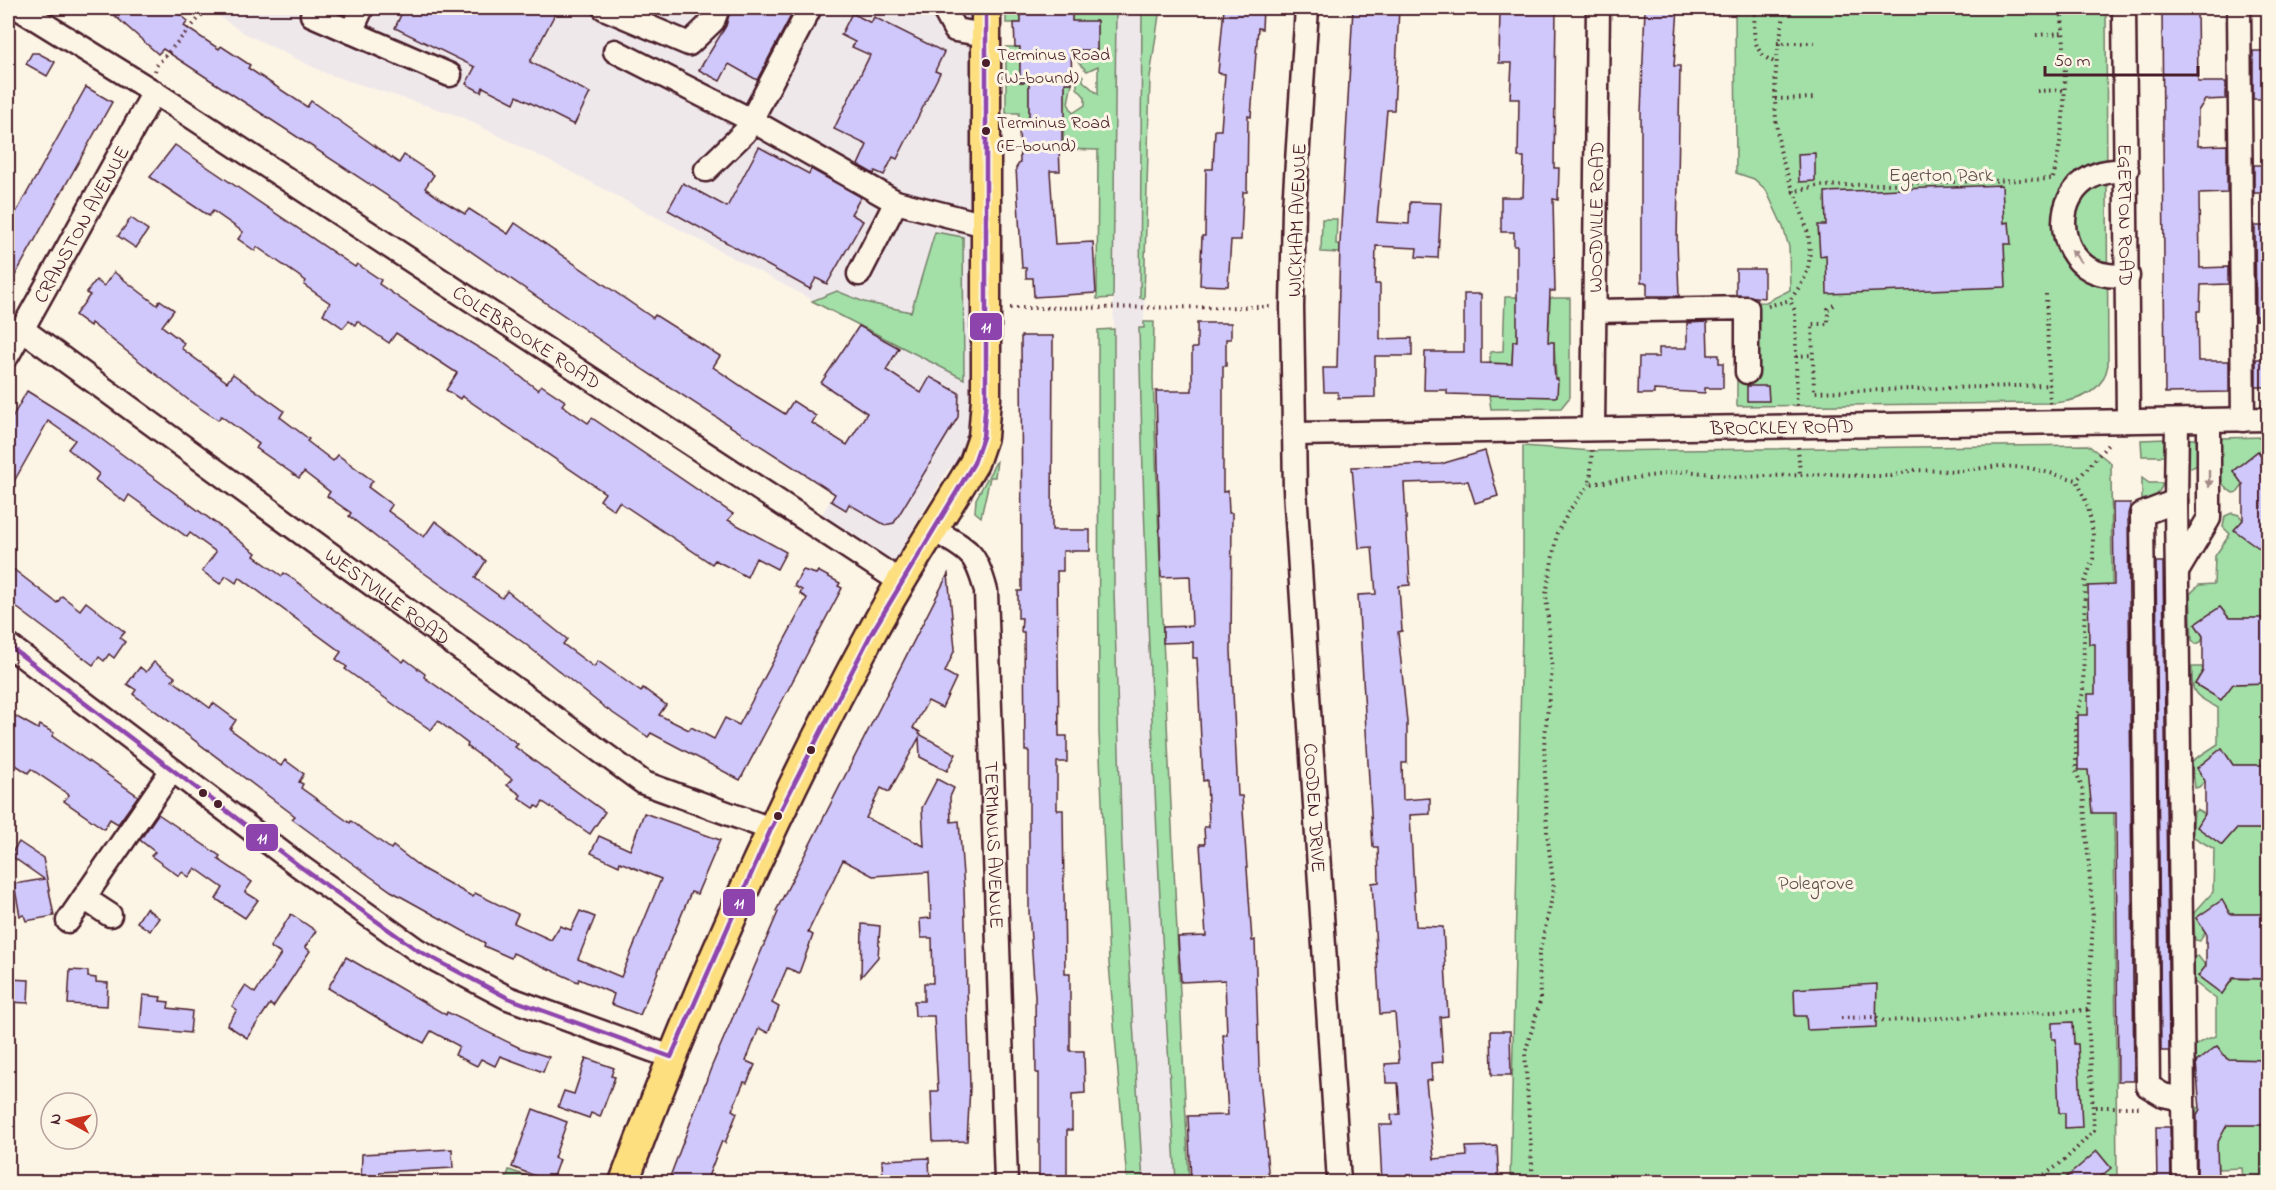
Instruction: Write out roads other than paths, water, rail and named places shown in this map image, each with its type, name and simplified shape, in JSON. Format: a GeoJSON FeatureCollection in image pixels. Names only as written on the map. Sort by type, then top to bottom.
{"type":"FeatureCollection","features":[{"type":"Feature","properties":{"kind":"main road"},"geometry":{"type":"LineString","coordinates":[[624,1182],[671,1057],[771,829],[901,582],[974,464],[984,428],[986,21]]}},
{"type":"Feature","properties":{"kind":"street","name":"COLEBROOKE ROAD"},"geometry":{"type":"LineString","coordinates":[[18,8],[154,92],[901,582]]}},
{"type":"Feature","properties":{"kind":"street"},"geometry":{"type":"LineString","coordinates":[[351,32],[362,8]]}},
{"type":"Feature","properties":{"kind":"street"},"geometry":{"type":"LineString","coordinates":[[604,8],[689,44],[713,21],[718,8]]}},
{"type":"Feature","properties":{"kind":"street"},"geometry":{"type":"LineString","coordinates":[[706,170],[745,132],[810,8]]}},
{"type":"Feature","properties":{"kind":"street"},"geometry":{"type":"LineString","coordinates":[[943,8],[955,30],[986,21]]}},
{"type":"Feature","properties":{"kind":"street","name":"WICKHAM AVENUE"},"geometry":{"type":"LineString","coordinates":[[1294,434],[1292,307],[1294,208],[1307,8]]}},
{"type":"Feature","properties":{"kind":"street","name":"WOODVILLE ROAD"},"geometry":{"type":"LineString","coordinates":[[1593,427],[1598,8]]}},
{"type":"Feature","properties":{"kind":"street","name":"EGERTON ROAD"},"geometry":{"type":"LineString","coordinates":[[2124,8],[2128,421]]}},
{"type":"Feature","properties":{"kind":"street"},"geometry":{"type":"LineString","coordinates":[[2239,8],[2243,420]]}},
{"type":"Feature","properties":{"kind":"street"},"geometry":{"type":"LineString","coordinates":[[312,15],[450,75]]}},
{"type":"Feature","properties":{"kind":"street"},"geometry":{"type":"LineString","coordinates":[[615,51],[751,120],[896,202],[985,225]]}},
{"type":"Feature","properties":{"kind":"street","name":"CRANSTON AVENUE"},"geometry":{"type":"LineString","coordinates":[[8,355],[154,92]]}},
{"type":"Feature","properties":{"kind":"street"},"geometry":{"type":"LineString","coordinates":[[2127,170],[2108,171],[2090,177],[2075,189],[2066,206],[2063,224],[2067,243],[2077,259],[2091,270],[2109,276],[2128,276]]}},
{"type":"Feature","properties":{"kind":"street"},"geometry":{"type":"LineString","coordinates":[[859,274],[896,202]]}},
{"type":"Feature","properties":{"kind":"street"},"geometry":{"type":"LineString","coordinates":[[1596,311],[1747,308],[1747,372]]}},
{"type":"Feature","properties":{"kind":"street","name":"WESTVILLE ROAD"},"geometry":{"type":"LineString","coordinates":[[21,329],[644,783],[771,829]]}},
{"type":"Feature","properties":{"kind":"street","name":"BROCKLEY ROAD"},"geometry":{"type":"LineString","coordinates":[[1294,434],[1593,427],[2268,420]]}},
{"type":"Feature","properties":{"kind":"street"},"geometry":{"type":"LineString","coordinates":[[2177,421],[2184,1182]]}},
{"type":"Feature","properties":{"kind":"street"},"geometry":{"type":"LineString","coordinates":[[2177,572],[2209,518],[2209,421]]}},
{"type":"Feature","properties":{"kind":"street","name":"COODEN DRIVE"},"geometry":{"type":"LineString","coordinates":[[1294,434],[1321,921],[1339,1182]]}},
{"type":"Feature","properties":{"kind":"street"},"geometry":{"type":"LineString","coordinates":[[2176,501],[2142,514],[2148,1086],[2163,1095],[2182,1099]]}},
{"type":"Feature","properties":{"kind":"street","name":"TERMINUS AVENUE"},"geometry":{"type":"LineString","coordinates":[[934,530],[970,552],[978,563],[986,591],[1006,1182]]}},
{"type":"Feature","properties":{"kind":"street"},"geometry":{"type":"LineString","coordinates":[[8,645],[172,770],[417,950],[508,998],[671,1057]]}},
{"type":"Feature","properties":{"kind":"street"},"geometry":{"type":"LineString","coordinates":[[68,921],[172,770]]}},
{"type":"Feature","properties":{"kind":"street"},"geometry":{"type":"LineString","coordinates":[[84,898],[110,915]]}},
{"type":"Feature","properties":{"kind":"place","name":"Terminus Road (W-bound)"},"geometry":{"type":"Point","coordinates":[986,63]}},
{"type":"Feature","properties":{"kind":"place","name":"Terminus Road (E-bound)"},"geometry":{"type":"Point","coordinates":[986,131]}},
{"type":"Feature","properties":{"kind":"park label","name":"Egerton Park"},"geometry":{"type":"Point","coordinates":[1941,174]}},
{"type":"Feature","properties":{"kind":"park label","name":"Polegrove"},"geometry":{"type":"Point","coordinates":[1816,882]}}]}
